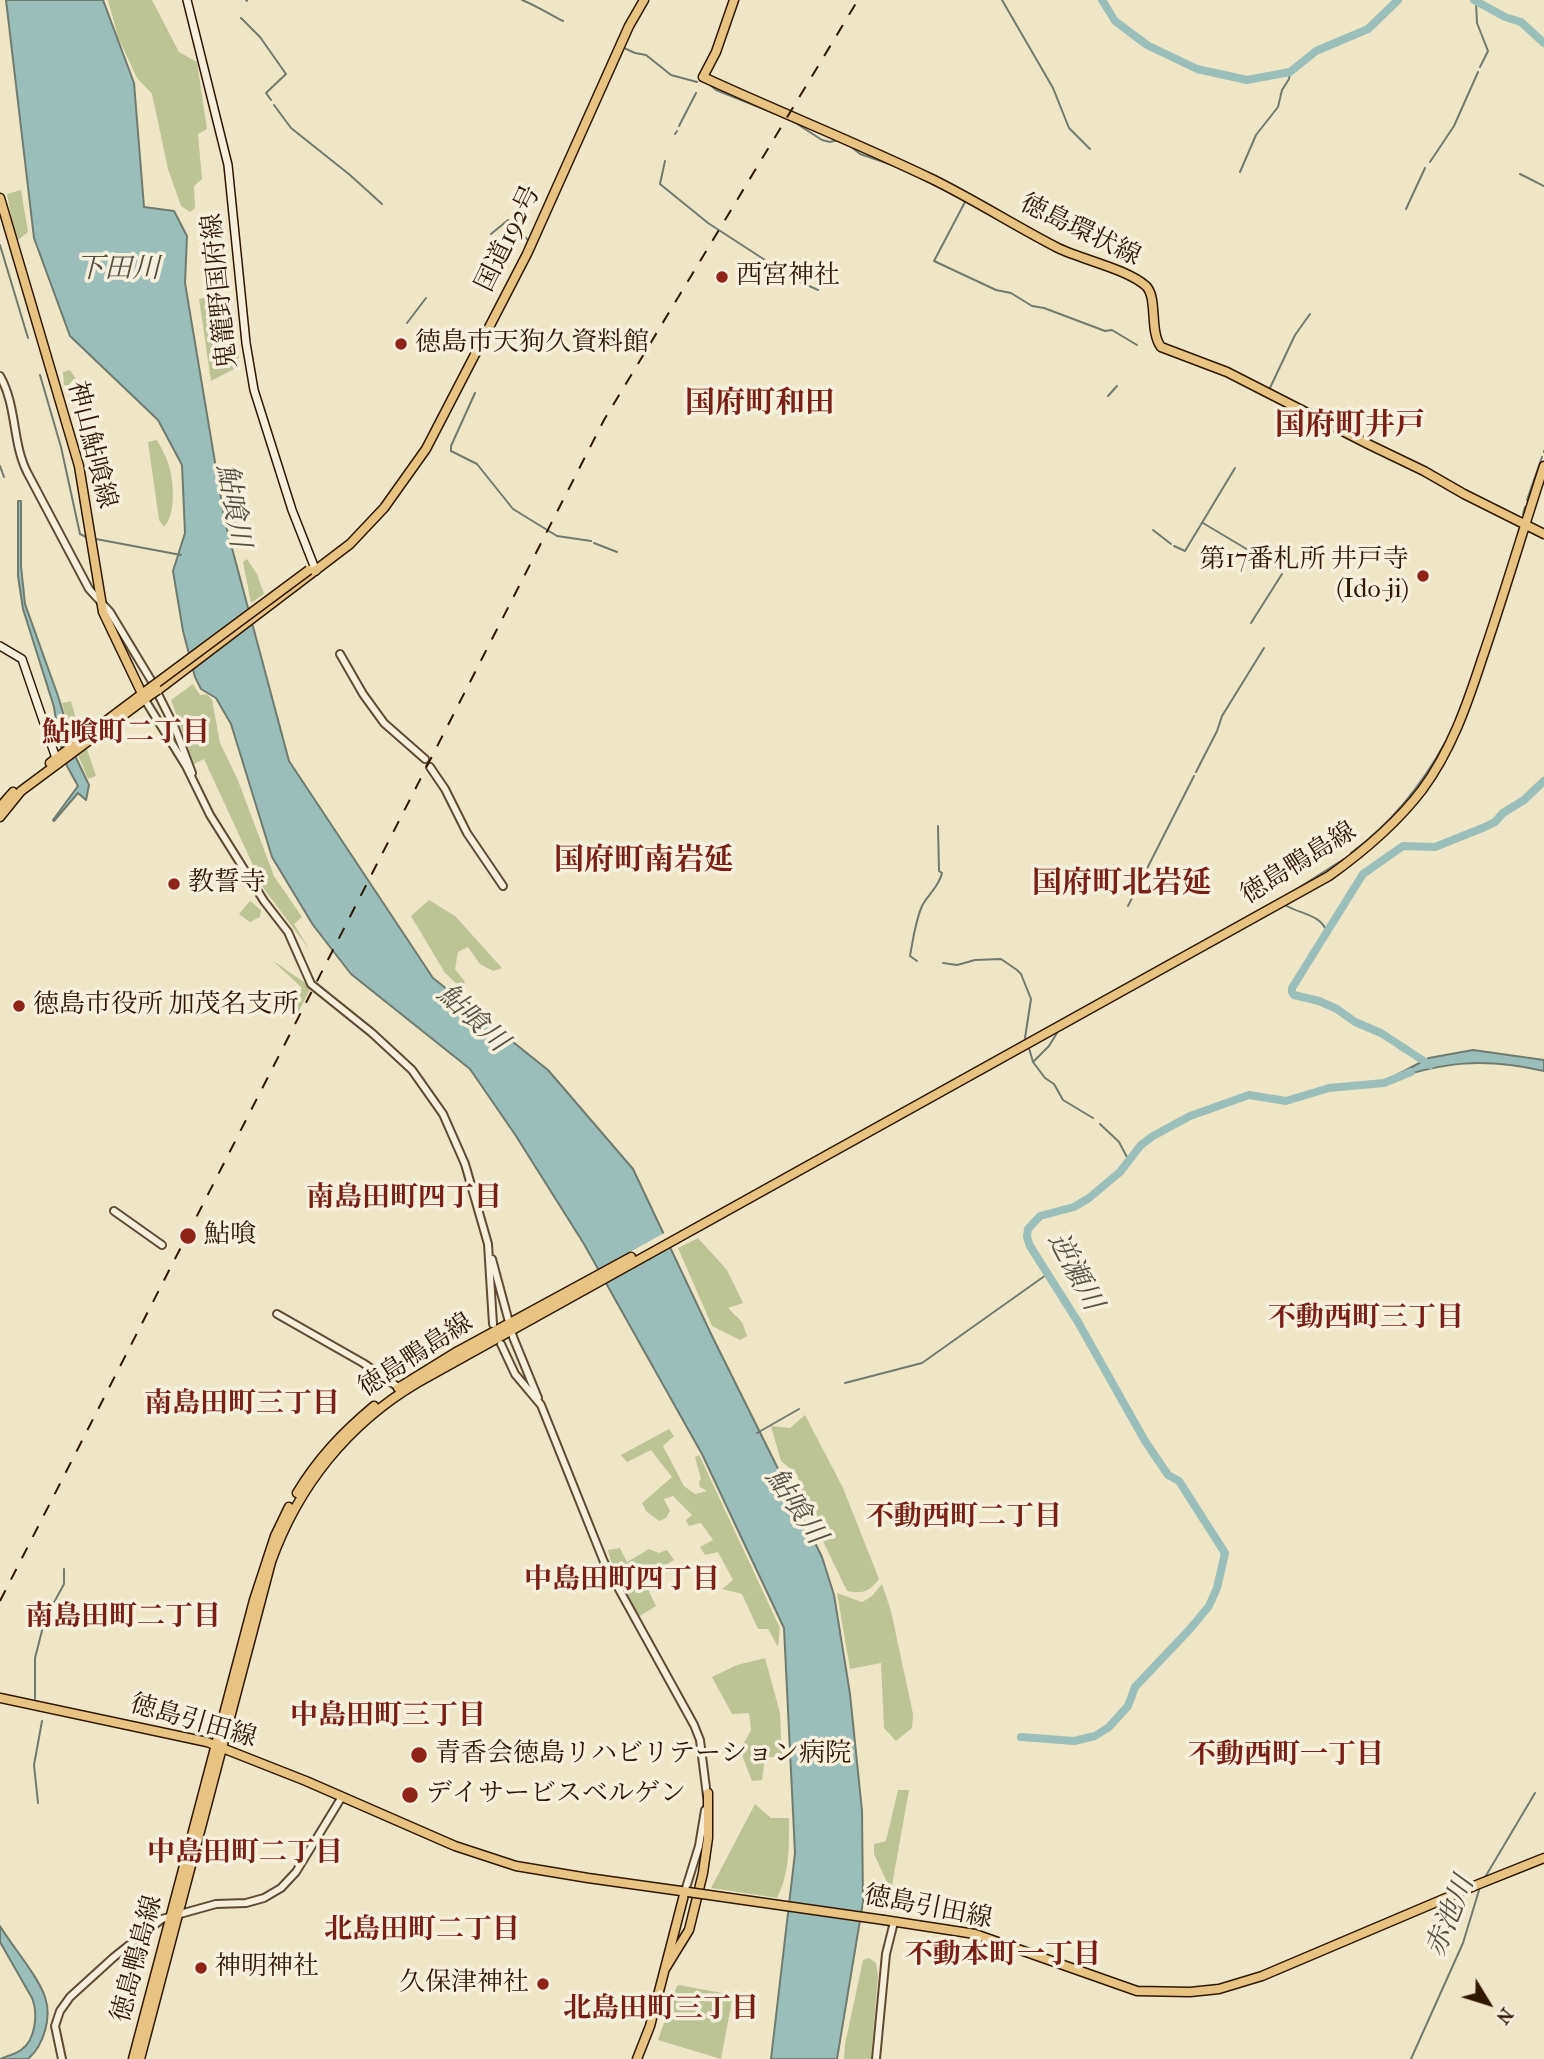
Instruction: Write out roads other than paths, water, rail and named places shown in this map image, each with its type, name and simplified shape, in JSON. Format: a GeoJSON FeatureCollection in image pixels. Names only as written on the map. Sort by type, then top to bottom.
{"type":"FeatureCollection","features":[{"type":"Feature","properties":{"kind":"main road","name":"鬼籠野国府線"},"geometry":{"type":"LineString","coordinates":[[187,0],[228,165],[246,343],[254,390],[313,571]]}},
{"type":"Feature","properties":{"kind":"main road","name":"国道192号"},"geometry":{"type":"LineString","coordinates":[[0,817],[21,791],[59,760],[313,571],[398,488],[426,449],[512,284],[629,26],[644,0]]}},
{"type":"Feature","properties":{"kind":"main road","name":"徳島環状線"},"geometry":{"type":"LineString","coordinates":[[734,0],[716,52],[703,77],[903,165],[1057,247],[1138,282],[1150,292],[1156,338],[1161,347],[1227,372],[1544,534]]}},
{"type":"Feature","properties":{"kind":"main road","name":"神山鮎喰線"},"geometry":{"type":"LineString","coordinates":[[0,198],[79,466],[101,603],[109,626],[145,695]]}},
{"type":"Feature","properties":{"kind":"main road","name":"徳島鴨島線"},"geometry":{"type":"LineString","coordinates":[[133,2059],[268,1570],[287,1522],[314,1476],[344,1440],[401,1389],[1329,876],[1374,842],[1424,788],[1457,730],[1503,598],[1544,466]]}},
{"type":"Feature","properties":{"kind":"main road"},"geometry":{"type":"LineString","coordinates":[[0,646],[22,659],[59,760]]}},
{"type":"Feature","properties":{"kind":"main road","name":"国道192号"},"geometry":{"type":"LineString","coordinates":[[0,807],[18,788],[59,760]]}},
{"type":"Feature","properties":{"kind":"main road","name":"徳島引田線"},"geometry":{"type":"LineString","coordinates":[[0,1700],[170,1733],[219,1748],[306,1781],[455,1846],[516,1866],[975,1934],[1137,1991],[1190,1992],[1219,1989],[1262,1976],[1544,1858]]}},
{"type":"Feature","properties":{"kind":"main road","name":"徳島引田線"},"geometry":{"type":"LineString","coordinates":[[0,1700],[219,1748],[340,1800],[368,1809]]}},
{"type":"Feature","properties":{"kind":"main road"},"geometry":{"type":"LineString","coordinates":[[665,1969],[689,1930],[703,1873],[708,1838],[708,1793]]}},
{"type":"Feature","properties":{"kind":"main road"},"geometry":{"type":"LineString","coordinates":[[637,2059],[650,2026],[686,1891]]}},
{"type":"Feature","properties":{"kind":"main road","name":"徳島鴨島線"},"geometry":{"type":"LineString","coordinates":[[140,2059],[174,1916]]}},
{"type":"Feature","properties":{"kind":"street"},"geometry":{"type":"LineString","coordinates":[[0,376],[11,401],[23,465],[89,589],[110,612],[167,711],[190,764],[194,781]]}},
{"type":"Feature","properties":{"kind":"street"},"geometry":{"type":"LineString","coordinates":[[340,654],[363,694],[384,723],[425,759]]}},
{"type":"Feature","properties":{"kind":"street"},"geometry":{"type":"LineString","coordinates":[[145,695],[194,781],[210,815],[263,899],[288,932],[311,984],[405,1064],[432,1096],[458,1145],[511,1326],[604,1562],[700,1740],[708,1793],[699,1846],[686,1891]]}},
{"type":"Feature","properties":{"kind":"street"},"geometry":{"type":"LineString","coordinates":[[430,767],[445,789],[467,833],[503,886]]}},
{"type":"Feature","properties":{"kind":"street"},"geometry":{"type":"LineString","coordinates":[[114,1212],[162,1245]]}},
{"type":"Feature","properties":{"kind":"street"},"geometry":{"type":"LineString","coordinates":[[488,1244],[493,1324]]}},
{"type":"Feature","properties":{"kind":"street"},"geometry":{"type":"LineString","coordinates":[[276,1314],[363,1363],[401,1389]]}},
{"type":"Feature","properties":{"kind":"street"},"geometry":{"type":"LineString","coordinates":[[500,1344],[515,1374],[541,1405]]}},
{"type":"Feature","properties":{"kind":"street"},"geometry":{"type":"LineString","coordinates":[[62,2059],[55,2026],[64,2004],[148,1928],[162,1919],[216,1904],[246,1903],[264,1898],[281,1888],[296,1872],[340,1800]]}},
{"type":"Feature","properties":{"kind":"street"},"geometry":{"type":"LineString","coordinates":[[876,2059],[886,1954],[894,1922]]}},
{"type":"Feature","properties":{"kind":"water","name":"下田川"},"geometry":{"type":"Polygon","coordinates":[[[6,0],[103,0],[134,83],[144,207],[174,211],[187,236],[185,283],[225,522],[289,761],[433,978],[548,1070],[633,1169],[712,1336],[822,1557],[834,1595],[850,1694],[862,1811],[863,1902],[837,2059],[771,2059],[795,1853],[784,1628],[702,1454],[584,1244],[516,1136],[470,1069],[351,974],[313,925],[272,857],[231,724],[216,698],[201,689],[195,677],[183,631],[173,571],[185,533],[182,465],[158,420],[70,336],[34,238],[6,0]]]}},
{"type":"Feature","properties":{"kind":"water"},"geometry":{"type":"Polygon","coordinates":[[[18,501],[21,501],[21,566],[25,604],[58,696],[69,732],[68,741],[89,785],[86,800],[78,793],[54,821],[78,786],[67,766],[59,741],[54,707],[23,609],[18,576],[18,501]]]}},
{"type":"Feature","properties":{"kind":"water"},"geometry":{"type":"Polygon","coordinates":[[[1473,1050],[1544,1060],[1544,1071],[1501,1064],[1464,1064],[1426,1069],[1385,1081],[1429,1058],[1473,1050]]]}},
{"type":"Feature","properties":{"kind":"water"},"geometry":{"type":"Polygon","coordinates":[[[0,1926],[37,1980],[47,2005],[47,2022],[42,2039],[28,2059],[0,2059],[26,2046],[33,2033],[35,2011],[32,1998],[0,1942],[0,1926]]]}},
{"type":"Feature","properties":{"kind":"waterway"},"geometry":{"type":"LineString","coordinates":[[522,0],[563,21]]}},
{"type":"Feature","properties":{"kind":"waterway"},"geometry":{"type":"LineString","coordinates":[[1002,0],[1053,88],[1069,128],[1090,149]]}},
{"type":"Feature","properties":{"kind":"waterway"},"geometry":{"type":"LineString","coordinates":[[1102,0],[1115,21],[1147,45],[1197,69],[1247,80],[1290,72],[1316,51],[1368,29],[1398,0]]}},
{"type":"Feature","properties":{"kind":"waterway"},"geometry":{"type":"LineString","coordinates":[[1474,0],[1505,17],[1521,22],[1544,43]]}},
{"type":"Feature","properties":{"kind":"waterway"},"geometry":{"type":"LineString","coordinates":[[1476,2],[1477,23],[1488,51],[1480,67]]}},
{"type":"Feature","properties":{"kind":"waterway"},"geometry":{"type":"LineString","coordinates":[[241,18],[260,37],[286,74],[266,93],[271,100]]}},
{"type":"Feature","properties":{"kind":"waterway"},"geometry":{"type":"LineString","coordinates":[[624,48],[646,55],[671,75],[697,82]]}},
{"type":"Feature","properties":{"kind":"waterway"},"geometry":{"type":"LineString","coordinates":[[1240,172],[1256,135],[1278,107],[1290,72]]}},
{"type":"Feature","properties":{"kind":"waterway"},"geometry":{"type":"LineString","coordinates":[[1430,162],[1454,126],[1478,72]]}},
{"type":"Feature","properties":{"kind":"waterway"},"geometry":{"type":"LineString","coordinates":[[708,83],[716,90],[791,120],[822,140],[838,140]]}},
{"type":"Feature","properties":{"kind":"waterway"},"geometry":{"type":"LineString","coordinates":[[679,126],[696,93]]}},
{"type":"Feature","properties":{"kind":"waterway"},"geometry":{"type":"LineString","coordinates":[[274,105],[291,128],[382,204]]}},
{"type":"Feature","properties":{"kind":"waterway"},"geometry":{"type":"LineString","coordinates":[[849,145],[860,154],[901,168]]}},
{"type":"Feature","properties":{"kind":"waterway"},"geometry":{"type":"LineString","coordinates":[[665,161],[660,184],[708,223],[781,273],[818,290]]}},
{"type":"Feature","properties":{"kind":"waterway"},"geometry":{"type":"LineString","coordinates":[[1406,209],[1425,168]]}},
{"type":"Feature","properties":{"kind":"waterway"},"geometry":{"type":"LineString","coordinates":[[1520,174],[1544,186]]}},
{"type":"Feature","properties":{"kind":"waterway"},"geometry":{"type":"LineString","coordinates":[[965,202],[934,261],[996,290],[1011,293],[1032,306],[1105,331],[1112,330],[1137,345]]}},
{"type":"Feature","properties":{"kind":"waterway"},"geometry":{"type":"LineString","coordinates":[[491,234],[508,220],[528,240]]}},
{"type":"Feature","properties":{"kind":"waterway"},"geometry":{"type":"LineString","coordinates":[[0,245],[28,338]]}},
{"type":"Feature","properties":{"kind":"waterway"},"geometry":{"type":"LineString","coordinates":[[407,323],[426,298]]}},
{"type":"Feature","properties":{"kind":"waterway"},"geometry":{"type":"LineString","coordinates":[[1269,390],[1295,335],[1310,314]]}},
{"type":"Feature","properties":{"kind":"waterway"},"geometry":{"type":"LineString","coordinates":[[40,375],[61,447],[80,534],[86,537]]}},
{"type":"Feature","properties":{"kind":"waterway"},"geometry":{"type":"LineString","coordinates":[[1108,396],[1117,386]]}},
{"type":"Feature","properties":{"kind":"waterway"},"geometry":{"type":"LineString","coordinates":[[475,393],[451,451],[477,464],[513,509],[557,536],[591,541]]}},
{"type":"Feature","properties":{"kind":"waterway"},"geometry":{"type":"LineString","coordinates":[[1527,500],[1542,457]]}},
{"type":"Feature","properties":{"kind":"waterway"},"geometry":{"type":"LineString","coordinates":[[0,466],[4,477]]}},
{"type":"Feature","properties":{"kind":"waterway"},"geometry":{"type":"LineString","coordinates":[[1174,546],[1185,551],[1235,468]]}},
{"type":"Feature","properties":{"kind":"waterway"},"geometry":{"type":"LineString","coordinates":[[1523,514],[1525,507]]}},
{"type":"Feature","properties":{"kind":"waterway"},"geometry":{"type":"LineString","coordinates":[[1203,523],[1280,569]]}},
{"type":"Feature","properties":{"kind":"waterway"},"geometry":{"type":"LineString","coordinates":[[1153,530],[1171,544]]}},
{"type":"Feature","properties":{"kind":"waterway"},"geometry":{"type":"LineString","coordinates":[[96,539],[181,555]]}},
{"type":"Feature","properties":{"kind":"waterway"},"geometry":{"type":"LineString","coordinates":[[594,543],[617,552]]}},
{"type":"Feature","properties":{"kind":"waterway"},"geometry":{"type":"LineString","coordinates":[[1251,623],[1282,574]]}},
{"type":"Feature","properties":{"kind":"waterway"},"geometry":{"type":"LineString","coordinates":[[1196,772],[1222,716],[1264,648]]}},
{"type":"Feature","properties":{"kind":"waterway"},"geometry":{"type":"LineString","coordinates":[[1351,853],[1380,829],[1405,802],[1446,741]]}},
{"type":"Feature","properties":{"kind":"waterway"},"geometry":{"type":"LineString","coordinates":[[1128,906],[1194,776]]}},
{"type":"Feature","properties":{"kind":"waterway"},"geometry":{"type":"LineString","coordinates":[[1430,1065],[1381,1033],[1355,1022],[1337,1009],[1294,995],[1292,988],[1363,874],[1403,846],[1435,847],[1495,822],[1544,781]]}},
{"type":"Feature","properties":{"kind":"waterway"},"geometry":{"type":"LineString","coordinates":[[917,961],[910,956],[914,931],[922,906],[942,873],[939,871],[938,826]]}},
{"type":"Feature","properties":{"kind":"waterway"},"geometry":{"type":"LineString","coordinates":[[1281,899],[1344,859]]}},
{"type":"Feature","properties":{"kind":"waterway"},"geometry":{"type":"LineString","coordinates":[[1285,905],[1315,918],[1327,933]]}},
{"type":"Feature","properties":{"kind":"waterway"},"geometry":{"type":"LineString","coordinates":[[943,963],[957,965],[975,960],[1001,959],[1017,970],[1031,999],[1025,1038]]}},
{"type":"Feature","properties":{"kind":"waterway"},"geometry":{"type":"LineString","coordinates":[[1034,1061],[1057,1033]]}},
{"type":"Feature","properties":{"kind":"waterway"},"geometry":{"type":"LineString","coordinates":[[1029,1048],[1033,1062],[1045,1078],[1054,1084],[1063,1100],[1093,1118]]}},
{"type":"Feature","properties":{"kind":"waterway","name":"逆瀬川"},"geometry":{"type":"LineString","coordinates":[[1021,1737],[1074,1741],[1095,1736],[1109,1727],[1128,1706],[1135,1687],[1209,1606],[1217,1588],[1225,1553],[1179,1481],[1168,1475],[1145,1441],[1078,1322],[1030,1246],[1028,1229],[1040,1216],[1074,1207],[1089,1198],[1120,1172],[1141,1145],[1190,1116],[1249,1095],[1286,1101],[1329,1088],[1384,1083],[1411,1072]]}},
{"type":"Feature","properties":{"kind":"waterway"},"geometry":{"type":"LineString","coordinates":[[1100,1124],[1119,1142],[1128,1159]]}},
{"type":"Feature","properties":{"kind":"waterway"},"geometry":{"type":"LineString","coordinates":[[845,1383],[922,1363],[1046,1275]]}},
{"type":"Feature","properties":{"kind":"waterway"},"geometry":{"type":"LineString","coordinates":[[757,1433],[799,1409]]}},
{"type":"Feature","properties":{"kind":"waterway"},"geometry":{"type":"LineString","coordinates":[[35,1699],[35,1658],[45,1619],[64,1584],[64,1569]]}},
{"type":"Feature","properties":{"kind":"waterway"},"geometry":{"type":"LineString","coordinates":[[38,1803],[34,1765],[42,1721]]}},
{"type":"Feature","properties":{"kind":"waterway","name":"赤池川"},"geometry":{"type":"LineString","coordinates":[[1484,1879],[1535,1793]]}},
{"type":"Feature","properties":{"kind":"waterway","name":"赤池川"},"geometry":{"type":"LineString","coordinates":[[1411,2059],[1463,1943],[1480,1887]]}},
{"type":"Feature","properties":{"kind":"railway"},"geometry":{"type":"LineString","coordinates":[[0,1601],[604,420],[858,0]]}},
{"type":"Feature","properties":{"kind":"place","name":"西宮神社"},"geometry":{"type":"Point","coordinates":[722,277]}},
{"type":"Feature","properties":{"kind":"place","name":"徳島市天狗久資料館"},"geometry":{"type":"Point","coordinates":[401,344]}},
{"type":"Feature","properties":{"kind":"place","name":"第17番札所 井戸寺 (Ido-ji)"},"geometry":{"type":"Point","coordinates":[1423,576]}},
{"type":"Feature","properties":{"kind":"place","name":"教誓寺"},"geometry":{"type":"Point","coordinates":[174,884]}},
{"type":"Feature","properties":{"kind":"place","name":"徳島市役所 加茂名支所"},"geometry":{"type":"Point","coordinates":[19,1006]}},
{"type":"Feature","properties":{"kind":"place","name":"鮎喰"},"geometry":{"type":"Point","coordinates":[188,1236]}},
{"type":"Feature","properties":{"kind":"place","name":"青香会徳島リハビリテーション病院"},"geometry":{"type":"Point","coordinates":[419,1755]}},
{"type":"Feature","properties":{"kind":"place","name":"デイサービスベルゲン"},"geometry":{"type":"Point","coordinates":[410,1795]}},
{"type":"Feature","properties":{"kind":"place","name":"神明神社"},"geometry":{"type":"Point","coordinates":[201,1968]}},
{"type":"Feature","properties":{"kind":"place","name":"久保津神社"},"geometry":{"type":"Point","coordinates":[543,1984]}},
{"type":"Feature","properties":{"kind":"district","name":"国府町和田"},"geometry":{"type":"Point","coordinates":[760,405]}},
{"type":"Feature","properties":{"kind":"district","name":"国府町井戸"},"geometry":{"type":"Point","coordinates":[1350,427]}},
{"type":"Feature","properties":{"kind":"district","name":"鮎喰町二丁目"},"geometry":{"type":"Point","coordinates":[126,734]}},
{"type":"Feature","properties":{"kind":"district","name":"国府町南岩延"},"geometry":{"type":"Point","coordinates":[644,862]}},
{"type":"Feature","properties":{"kind":"district","name":"国府町北岩延"},"geometry":{"type":"Point","coordinates":[1122,885]}},
{"type":"Feature","properties":{"kind":"district","name":"南島田町四丁目"},"geometry":{"type":"Point","coordinates":[404,1199]}},
{"type":"Feature","properties":{"kind":"district","name":"不動西町三丁目"},"geometry":{"type":"Point","coordinates":[1366,1319]}},
{"type":"Feature","properties":{"kind":"district","name":"南島田町三丁目"},"geometry":{"type":"Point","coordinates":[242,1405]}},
{"type":"Feature","properties":{"kind":"district","name":"不動西町二丁目"},"geometry":{"type":"Point","coordinates":[964,1518]}},
{"type":"Feature","properties":{"kind":"district","name":"中島田町四丁目"},"geometry":{"type":"Point","coordinates":[622,1581]}},
{"type":"Feature","properties":{"kind":"district","name":"南島田町二丁目"},"geometry":{"type":"Point","coordinates":[123,1618]}},
{"type":"Feature","properties":{"kind":"district","name":"中島田町三丁目"},"geometry":{"type":"Point","coordinates":[388,1717]}},
{"type":"Feature","properties":{"kind":"district","name":"不動西町一丁目"},"geometry":{"type":"Point","coordinates":[1286,1756]}},
{"type":"Feature","properties":{"kind":"district","name":"中島田町二丁目"},"geometry":{"type":"Point","coordinates":[245,1854]}},
{"type":"Feature","properties":{"kind":"district","name":"北島田町二丁目"},"geometry":{"type":"Point","coordinates":[422,1931]}},
{"type":"Feature","properties":{"kind":"district","name":"不動本町一丁目"},"geometry":{"type":"Point","coordinates":[1003,1956]}},
{"type":"Feature","properties":{"kind":"district","name":"北島田町三丁目"},"geometry":{"type":"Point","coordinates":[661,2010]}},
{"type":"Feature","properties":{"kind":"water label","name":"鮎喰川"},"geometry":{"type":"Point","coordinates":[232,506]}},
{"type":"Feature","properties":{"kind":"water label","name":"鮎喰川"},"geometry":{"type":"Point","coordinates":[472,1019]}},
{"type":"Feature","properties":{"kind":"water label","name":"鮎喰川"},"geometry":{"type":"Point","coordinates":[795,1507]}}]}
